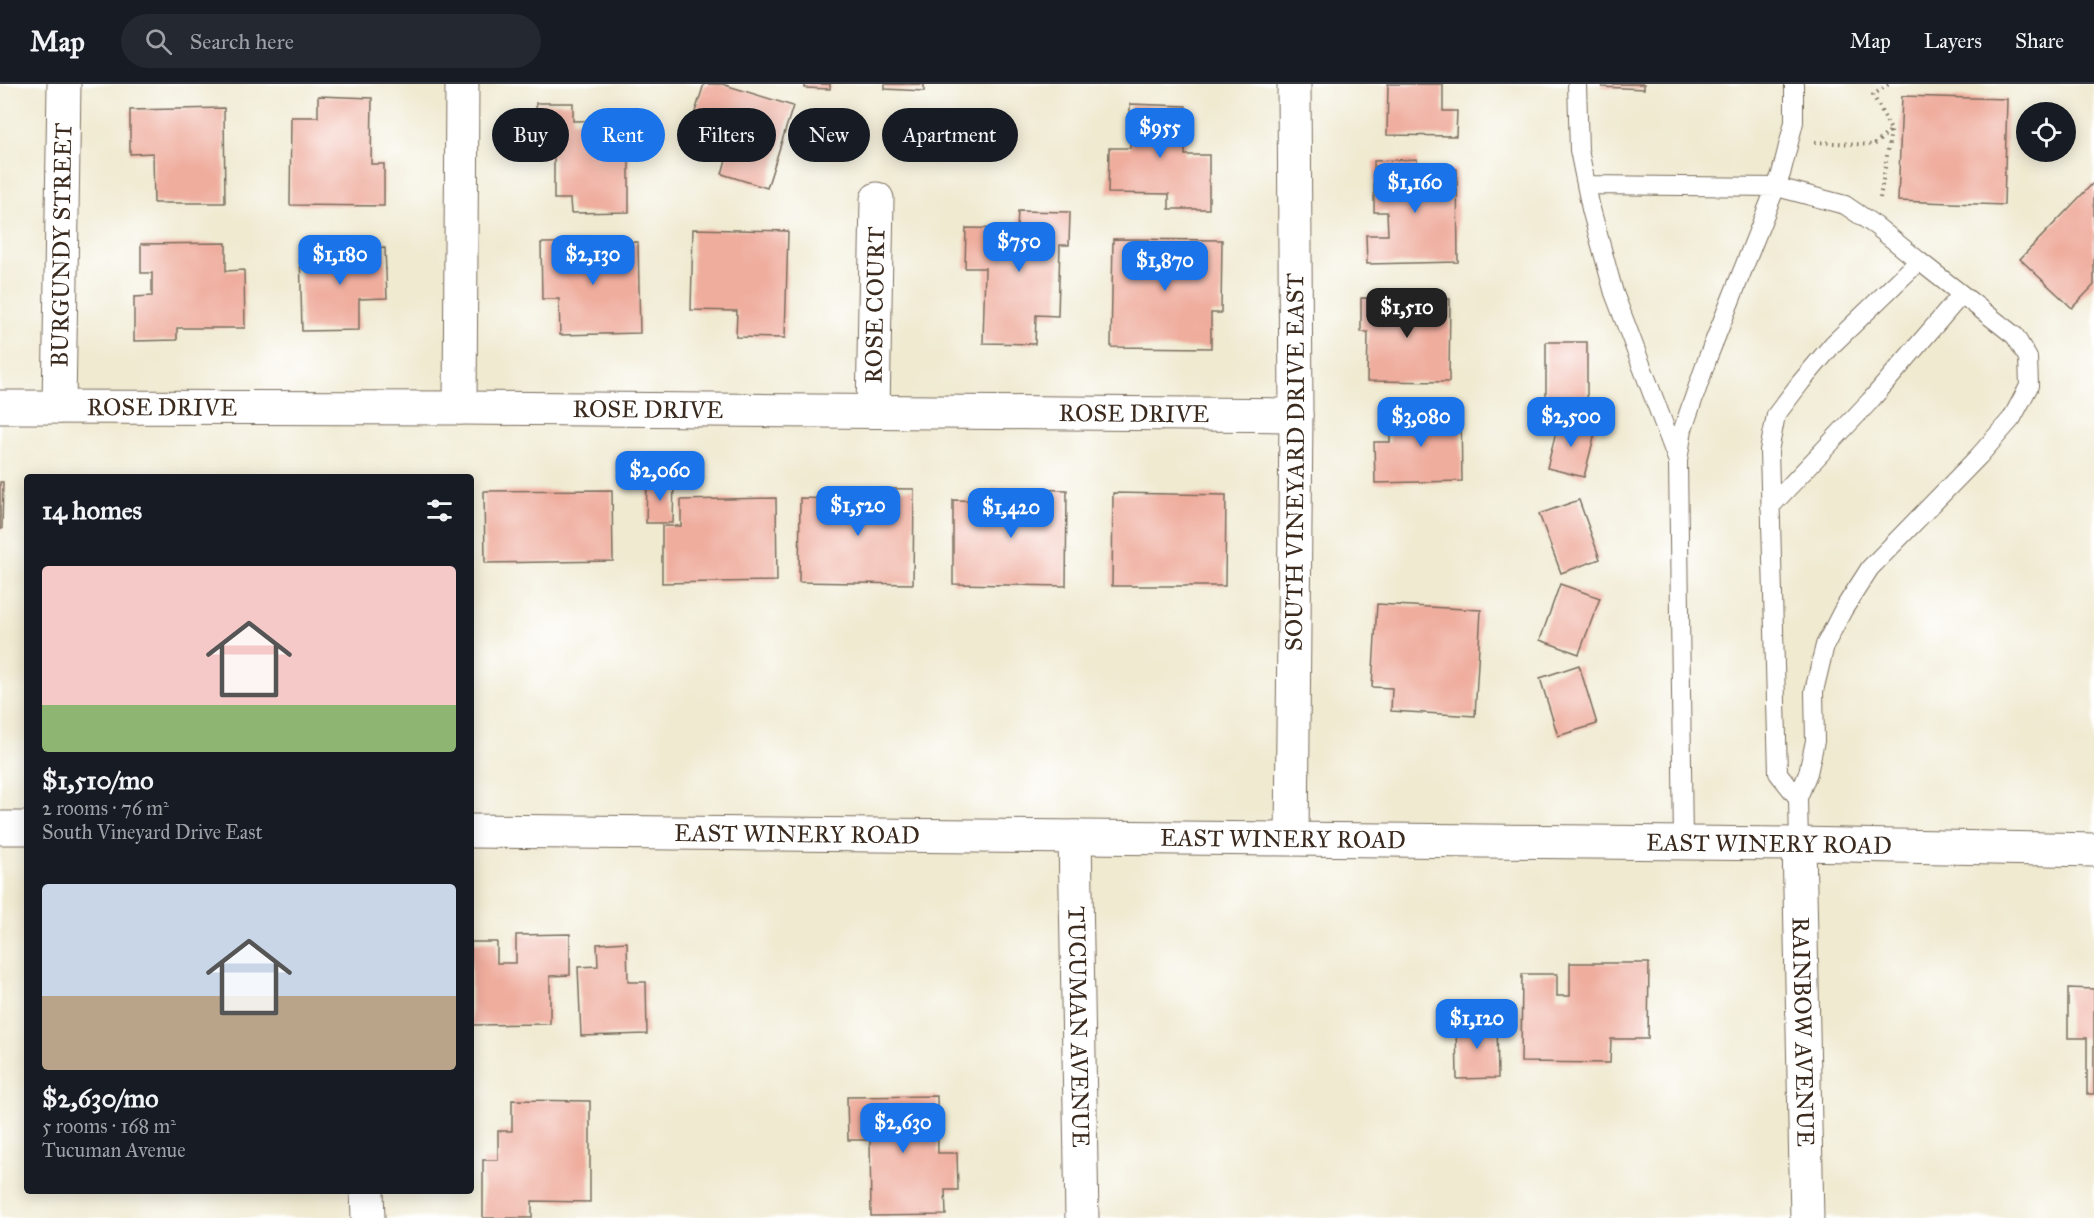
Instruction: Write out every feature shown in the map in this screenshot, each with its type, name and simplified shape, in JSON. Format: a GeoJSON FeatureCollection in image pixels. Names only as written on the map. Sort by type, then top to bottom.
{"type":"FeatureCollection","features":[{"type":"Feature","properties":{"kind":"street","name":"BURGUNDY STREET"},"geometry":{"type":"LineString","coordinates":[[59,407],[64,84]]}},
{"type":"Feature","properties":{"kind":"street"},"geometry":{"type":"LineString","coordinates":[[460,408],[462,84]]}},
{"type":"Feature","properties":{"kind":"street","name":"SOUTH VINEYARD DRIVE EAST"},"geometry":{"type":"LineString","coordinates":[[1292,838],[1296,415],[1294,84]]}},
{"type":"Feature","properties":{"kind":"street","name":"ROSE COURT"},"geometry":{"type":"LineString","coordinates":[[873,411],[877,199]]}},
{"type":"Feature","properties":{"kind":"street","name":"ROSE DRIVE"},"geometry":{"type":"LineString","coordinates":[[0,406],[1296,415]]}},
{"type":"Feature","properties":{"kind":"street"},"geometry":{"type":"LineString","coordinates":[[0,828],[24,828]]}},
{"type":"Feature","properties":{"kind":"street","name":"EAST WINERY ROAD"},"geometry":{"type":"LineString","coordinates":[[474,831],[1292,838],[2094,850]]}},
{"type":"Feature","properties":{"kind":"street","name":"TUCUMAN AVENUE"},"geometry":{"type":"LineString","coordinates":[[1075,837],[1082,1218]]}},
{"type":"Feature","properties":{"kind":"street","name":"RAINBOW AVENUE"},"geometry":{"type":"LineString","coordinates":[[1799,844],[1807,1218]]}},
{"type":"Feature","properties":{"kind":"street"},"geometry":{"type":"LineString","coordinates":[[367,1194],[368,1218]]}},
{"type":"Feature","properties":{"kind":"lane"},"geometry":{"type":"LineString","coordinates":[[1577,84],[1580,150],[1586,185],[1614,293],[1678,460]]}},
{"type":"Feature","properties":{"kind":"lane"},"geometry":{"type":"LineString","coordinates":[[1683,843],[1678,460],[1683,429],[1708,357],[1777,187],[1794,122],[1794,84]]}},
{"type":"Feature","properties":{"kind":"lane"},"geometry":{"type":"LineString","coordinates":[[1586,185],[1777,187],[1845,205],[1876,226],[2015,336],[2028,358],[2029,386],[2012,418],[1942,495],[1870,568],[1843,610],[1825,645],[1814,691],[1815,741],[1808,774],[1798,798],[1799,844]]}},
{"type":"Feature","properties":{"kind":"lane"},"geometry":{"type":"LineString","coordinates":[[1798,798],[1778,773],[1769,452],[1776,415],[1833,344],[1919,261]]}},
{"type":"Feature","properties":{"kind":"lane"},"geometry":{"type":"LineString","coordinates":[[1770,507],[1870,401],[1961,295]]}},
{"type":"Feature","properties":{"kind":"path"},"geometry":{"type":"LineString","coordinates":[[1876,226],[1891,130],[1873,95],[1889,84]]}},
{"type":"Feature","properties":{"kind":"path"},"geometry":{"type":"LineString","coordinates":[[1790,141],[1874,145],[1891,130]]}},
{"type":"Feature","properties":{"kind":"building"},"geometry":{"type":"Polygon","coordinates":[[[704,84],[722,84],[793,106],[788,108],[788,122],[776,160],[776,108],[696,108],[704,84]]]}},
{"type":"Feature","properties":{"kind":"building"},"geometry":{"type":"Polygon","coordinates":[[[805,84],[830,84],[830,89],[805,88],[805,84]]]}},
{"type":"Feature","properties":{"kind":"building"},"geometry":{"type":"Polygon","coordinates":[[[885,84],[924,84],[924,91],[885,89],[885,84]]]}},
{"type":"Feature","properties":{"kind":"building"},"geometry":{"type":"Polygon","coordinates":[[[1388,84],[1443,84],[1443,111],[1457,111],[1456,136],[1387,135],[1388,84]]]}},
{"type":"Feature","properties":{"kind":"building"},"geometry":{"type":"Polygon","coordinates":[[[1602,84],[1644,84],[1644,89],[1602,87],[1602,84]]]}},
{"type":"Feature","properties":{"kind":"building"},"geometry":{"type":"Polygon","coordinates":[[[318,96],[372,98],[371,164],[384,164],[384,206],[290,205],[291,117],[318,117],[318,96]]]}},
{"type":"Feature","properties":{"kind":"building"},"geometry":{"type":"Polygon","coordinates":[[[1902,96],[2007,99],[2004,205],[1898,201],[1902,96]]]}},
{"type":"Feature","properties":{"kind":"building"},"geometry":{"type":"Polygon","coordinates":[[[536,103],[573,103],[573,121],[581,121],[581,162],[629,162],[629,212],[571,213],[570,199],[554,199],[554,162],[569,162],[569,108],[536,108],[536,103]]]}},
{"type":"Feature","properties":{"kind":"building"},"geometry":{"type":"Polygon","coordinates":[[[1130,104],[1186,106],[1185,155],[1209,155],[1209,209],[1169,209],[1169,194],[1108,193],[1109,148],[1130,148],[1130,104]]]}},
{"type":"Feature","properties":{"kind":"building"},"geometry":{"type":"Polygon","coordinates":[[[224,108],[225,203],[154,203],[153,153],[130,154],[130,110],[224,108]]]}},
{"type":"Feature","properties":{"kind":"building"},"geometry":{"type":"Polygon","coordinates":[[[1417,159],[1417,170],[1457,169],[1458,262],[1367,264],[1366,235],[1388,235],[1387,212],[1374,212],[1374,161],[1417,159]]]}},
{"type":"Feature","properties":{"kind":"building"},"geometry":{"type":"Polygon","coordinates":[[[725,162],[775,162],[767,188],[722,174],[725,162]]]}},
{"type":"Feature","properties":{"kind":"building"},"geometry":{"type":"Polygon","coordinates":[[[2094,182],[2094,285],[2072,308],[2020,259],[2094,182]]]}},
{"type":"Feature","properties":{"kind":"building"},"geometry":{"type":"Polygon","coordinates":[[[1018,211],[1070,212],[1069,245],[1060,245],[1058,316],[1036,315],[1035,344],[983,343],[985,268],[965,268],[966,228],[1017,229],[1018,211]]]}},
{"type":"Feature","properties":{"kind":"building"},"geometry":{"type":"Polygon","coordinates":[[[693,229],[788,231],[785,338],[736,337],[737,311],[691,310],[693,229]]]}},
{"type":"Feature","properties":{"kind":"building"},"geometry":{"type":"Polygon","coordinates":[[[1113,239],[1222,240],[1221,313],[1211,313],[1211,348],[1111,347],[1113,239]]]}},
{"type":"Feature","properties":{"kind":"building"},"geometry":{"type":"Polygon","coordinates":[[[638,242],[640,333],[560,335],[559,299],[542,299],[541,243],[638,242]]]}},
{"type":"Feature","properties":{"kind":"building"},"geometry":{"type":"Polygon","coordinates":[[[226,243],[226,271],[244,270],[245,328],[177,328],[177,340],[134,341],[134,297],[152,296],[152,273],[141,273],[141,244],[226,243]]]}},
{"type":"Feature","properties":{"kind":"building"},"geometry":{"type":"Polygon","coordinates":[[[385,248],[387,298],[359,299],[359,330],[302,331],[300,250],[385,248]]]}},
{"type":"Feature","properties":{"kind":"building"},"geometry":{"type":"Polygon","coordinates":[[[1361,298],[1450,299],[1449,382],[1367,381],[1368,332],[1361,332],[1361,298]]]}},
{"type":"Feature","properties":{"kind":"building"},"geometry":{"type":"Polygon","coordinates":[[[1546,342],[1587,342],[1587,404],[1546,404],[1546,342]]]}},
{"type":"Feature","properties":{"kind":"building"},"geometry":{"type":"Polygon","coordinates":[[[1461,411],[1462,481],[1375,483],[1374,442],[1390,442],[1390,412],[1461,411]]]}},
{"type":"Feature","properties":{"kind":"building"},"geometry":{"type":"Polygon","coordinates":[[[1559,420],[1596,429],[1584,477],[1547,468],[1559,420]]]}},
{"type":"Feature","properties":{"kind":"building"},"geometry":{"type":"Polygon","coordinates":[[[647,480],[674,481],[673,523],[646,523],[647,480]]]}},
{"type":"Feature","properties":{"kind":"building"},"geometry":{"type":"Polygon","coordinates":[[[0,482],[3,482],[2,529],[0,529],[0,482]]]}},
{"type":"Feature","properties":{"kind":"building"},"geometry":{"type":"Polygon","coordinates":[[[836,488],[914,489],[913,584],[799,582],[800,498],[836,499],[836,488]]]}},
{"type":"Feature","properties":{"kind":"building"},"geometry":{"type":"Polygon","coordinates":[[[992,489],[1067,490],[1066,586],[953,584],[953,500],[992,501],[992,489]]]}},
{"type":"Feature","properties":{"kind":"building"},"geometry":{"type":"Polygon","coordinates":[[[612,490],[613,561],[485,563],[484,491],[612,490]]]}},
{"type":"Feature","properties":{"kind":"building"},"geometry":{"type":"Polygon","coordinates":[[[1113,493],[1226,495],[1225,586],[1112,586],[1113,493]]]}},
{"type":"Feature","properties":{"kind":"building"},"geometry":{"type":"Polygon","coordinates":[[[776,498],[777,581],[662,583],[662,526],[681,526],[681,500],[776,498]]]}},
{"type":"Feature","properties":{"kind":"building"},"geometry":{"type":"Polygon","coordinates":[[[1579,500],[1600,559],[1561,573],[1539,514],[1579,500]]]}},
{"type":"Feature","properties":{"kind":"building"},"geometry":{"type":"Polygon","coordinates":[[[1560,584],[1600,598],[1579,654],[1540,640],[1560,584]]]}},
{"type":"Feature","properties":{"kind":"building"},"geometry":{"type":"Polygon","coordinates":[[[1377,604],[1481,610],[1475,716],[1391,711],[1392,688],[1372,687],[1377,604]]]}},
{"type":"Feature","properties":{"kind":"building"},"geometry":{"type":"Polygon","coordinates":[[[1579,665],[1597,724],[1558,736],[1540,678],[1579,665]]]}},
{"type":"Feature","properties":{"kind":"building"},"geometry":{"type":"Polygon","coordinates":[[[570,934],[570,975],[550,976],[550,1024],[474,1025],[474,942],[497,942],[497,963],[516,963],[516,935],[570,934]]]}},
{"type":"Feature","properties":{"kind":"building"},"geometry":{"type":"Polygon","coordinates":[[[627,942],[628,982],[646,982],[647,1034],[581,1036],[578,967],[598,966],[597,944],[627,942]]]}},
{"type":"Feature","properties":{"kind":"building"},"geometry":{"type":"Polygon","coordinates":[[[1570,963],[1649,963],[1648,1039],[1611,1039],[1610,1063],[1521,1062],[1522,974],[1557,974],[1557,996],[1570,996],[1570,963]]]}},
{"type":"Feature","properties":{"kind":"building"},"geometry":{"type":"Polygon","coordinates":[[[2068,988],[2094,989],[2094,1094],[2087,1094],[2087,1038],[2068,1038],[2068,988]]]}},
{"type":"Feature","properties":{"kind":"building"},"geometry":{"type":"Polygon","coordinates":[[[1497,1022],[1498,1078],[1457,1079],[1456,1023],[1497,1022]]]}},
{"type":"Feature","properties":{"kind":"building"},"geometry":{"type":"Polygon","coordinates":[[[937,1096],[938,1153],[957,1153],[958,1190],[945,1190],[946,1215],[871,1216],[870,1140],[848,1140],[847,1097],[937,1096]]]}},
{"type":"Feature","properties":{"kind":"building"},"geometry":{"type":"Polygon","coordinates":[[[512,1100],[590,1101],[590,1202],[532,1201],[532,1218],[483,1218],[483,1160],[498,1160],[498,1131],[512,1131],[512,1100]]]}}]}
